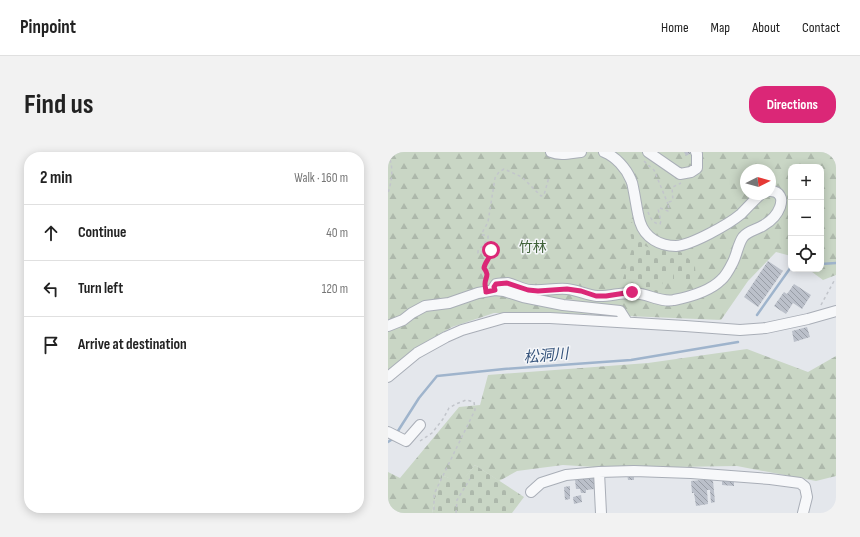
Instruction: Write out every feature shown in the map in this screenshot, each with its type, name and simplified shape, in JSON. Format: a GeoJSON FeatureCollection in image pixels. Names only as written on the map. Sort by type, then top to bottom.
{"type":"FeatureCollection","features":[{"type":"Feature","properties":{"kind":"street"},"geometry":{"type":"LineString","coordinates":[[551,152],[562,154],[581,152]]}},
{"type":"Feature","properties":{"kind":"street"},"geometry":{"type":"LineString","coordinates":[[604,152],[617,160],[632,180],[639,216],[644,230],[647,235],[660,243],[677,246],[688,243],[725,226],[741,214],[755,200]]}},
{"type":"Feature","properties":{"kind":"street"},"geometry":{"type":"LineString","coordinates":[[646,156],[680,174],[691,172],[697,168],[696,152]]}},
{"type":"Feature","properties":{"kind":"street"},"geometry":{"type":"LineString","coordinates":[[491,291],[496,284],[507,283],[528,290],[538,291],[567,289],[581,291],[596,296],[632,292],[672,301],[690,296],[709,288],[721,280],[730,268],[743,238],[749,232],[763,226],[773,218],[778,211],[781,199],[780,195],[776,192]]}},
{"type":"Feature","properties":{"kind":"street"},"geometry":{"type":"LineString","coordinates":[[388,326],[403,320],[425,306],[449,303],[469,296],[491,291],[504,291],[523,297],[563,305],[620,311],[627,322]]}},
{"type":"Feature","properties":{"kind":"street"},"geometry":{"type":"LineString","coordinates":[[388,378],[418,353],[446,337],[462,330],[504,318],[550,318],[740,330],[766,328],[836,311]]}},
{"type":"Feature","properties":{"kind":"street"},"geometry":{"type":"LineString","coordinates":[[388,432],[402,439],[420,425]]}},
{"type":"Feature","properties":{"kind":"street"},"geometry":{"type":"LineString","coordinates":[[532,492],[541,483],[566,476],[599,472],[634,471],[691,473],[770,479],[800,483],[805,487],[807,497],[803,513]]}},
{"type":"Feature","properties":{"kind":"street"},"geometry":{"type":"LineString","coordinates":[[599,472],[601,513]]}},
{"type":"Feature","properties":{"kind":"path"},"geometry":{"type":"LineString","coordinates":[[388,154],[392,168],[392,181],[388,193]]}},
{"type":"Feature","properties":{"kind":"path"},"geometry":{"type":"LineString","coordinates":[[646,156],[648,165],[654,170],[669,210],[658,209],[661,221],[660,224],[658,224],[650,217],[646,208]]}},
{"type":"Feature","properties":{"kind":"path"},"geometry":{"type":"LineString","coordinates":[[491,291],[485,283],[487,277],[484,265],[491,254],[491,250],[489,249],[478,253],[478,251],[488,239],[488,236],[482,234],[488,222],[495,178],[499,172],[504,169],[522,177],[541,196],[544,195],[549,177]]}},
{"type":"Feature","properties":{"kind":"path"},"geometry":{"type":"LineString","coordinates":[[668,204],[673,199],[673,187],[681,184],[682,181],[680,174]]}},
{"type":"Feature","properties":{"kind":"path"},"geometry":{"type":"LineString","coordinates":[[388,187],[392,181]]}},
{"type":"Feature","properties":{"kind":"path"},"geometry":{"type":"LineString","coordinates":[[821,304],[836,280]]}},
{"type":"Feature","properties":{"kind":"path"},"geometry":{"type":"LineString","coordinates":[[402,439],[412,442],[422,440],[432,433],[443,419],[449,408],[466,400],[474,402],[475,410],[434,494],[434,513]]}},
{"type":"Feature","properties":{"kind":"path"},"geometry":{"type":"LineString","coordinates":[[456,513],[457,500],[470,479]]}},
{"type":"Feature","properties":{"kind":"green space","name":"竹林"},"geometry":{"type":"Polygon","coordinates":[[[388,152],[836,152],[836,275],[823,280],[812,272],[824,272],[824,164],[788,164],[788,255],[776,252],[748,281],[721,320],[557,313],[494,313],[452,327],[415,348],[388,371],[388,152]]]}},
{"type":"Feature","properties":{"kind":"green space"},"geometry":{"type":"Polygon","coordinates":[[[632,222],[637,235],[645,246],[653,249],[678,250],[688,258],[695,266],[696,281],[685,285],[681,280],[673,281],[673,271],[667,269],[659,294],[640,287],[620,289],[633,245],[628,225],[632,222]]]}},
{"type":"Feature","properties":{"kind":"green space"},"geometry":{"type":"Polygon","coordinates":[[[747,349],[808,372],[836,356],[836,476],[816,481],[737,466],[610,468],[563,465],[517,471],[499,481],[475,465],[461,483],[441,475],[432,513],[388,513],[388,472],[400,478],[459,407],[480,405],[488,375],[648,363],[747,349]]]}},
{"type":"Feature","properties":{"kind":"green space"},"geometry":{"type":"Polygon","coordinates":[[[475,465],[524,497],[512,513],[432,513],[441,475],[461,482],[475,465]]]}},
{"type":"Feature","properties":{"kind":"building"},"geometry":{"type":"Polygon","coordinates":[[[684,152],[693,152],[686,156],[684,152]]]}},
{"type":"Feature","properties":{"kind":"building"},"geometry":{"type":"Polygon","coordinates":[[[768,261],[783,271],[758,307],[744,297],[768,261]]]}},
{"type":"Feature","properties":{"kind":"building"},"geometry":{"type":"Polygon","coordinates":[[[794,284],[811,295],[802,309],[793,303],[786,314],[774,306],[784,292],[787,294],[794,284]]]}},
{"type":"Feature","properties":{"kind":"building"},"geometry":{"type":"Polygon","coordinates":[[[807,327],[810,337],[794,342],[792,331],[807,327]]]}},
{"type":"Feature","properties":{"kind":"building"},"geometry":{"type":"Polygon","coordinates":[[[627,474],[634,474],[634,480],[628,480],[627,474]]]}},
{"type":"Feature","properties":{"kind":"building"},"geometry":{"type":"Polygon","coordinates":[[[594,477],[595,489],[586,490],[586,493],[581,493],[580,489],[576,489],[575,479],[594,477]]]}},
{"type":"Feature","properties":{"kind":"building"},"geometry":{"type":"Polygon","coordinates":[[[711,479],[713,481],[715,502],[711,503],[710,490],[707,490],[708,504],[696,506],[694,493],[692,493],[691,481],[711,479]]]}},
{"type":"Feature","properties":{"kind":"building"},"geometry":{"type":"Polygon","coordinates":[[[722,481],[734,481],[734,486],[722,485],[722,481]]]}},
{"type":"Feature","properties":{"kind":"building"},"geometry":{"type":"Polygon","coordinates":[[[570,486],[570,499],[565,500],[564,487],[570,486]]]}},
{"type":"Feature","properties":{"kind":"building"},"geometry":{"type":"Polygon","coordinates":[[[581,495],[582,502],[574,504],[573,497],[581,495]]]}},
{"type":"Feature","properties":{"kind":"waterway","name":"松洞川"},"geometry":{"type":"LineString","coordinates":[[824,264],[836,263]]}},
{"type":"Feature","properties":{"kind":"waterway","name":"松洞川"},"geometry":{"type":"LineString","coordinates":[[757,315],[788,271]]}},
{"type":"Feature","properties":{"kind":"waterway","name":"松洞川"},"geometry":{"type":"LineString","coordinates":[[396,434],[419,398],[437,376],[504,369],[631,360],[738,342]]}},
{"type":"Feature","properties":{"kind":"waterway","name":"松洞川"},"geometry":{"type":"LineString","coordinates":[[388,442],[394,438]]}},
{"type":"Feature","properties":{"kind":"route"},"geometry":{"type":"LineString","coordinates":[[491,250],[491,254],[484,265],[487,277],[485,283],[486,292],[495,290],[494,287],[496,284],[507,283],[528,290],[538,291],[567,289],[581,291],[596,296],[632,292]]}}]}
